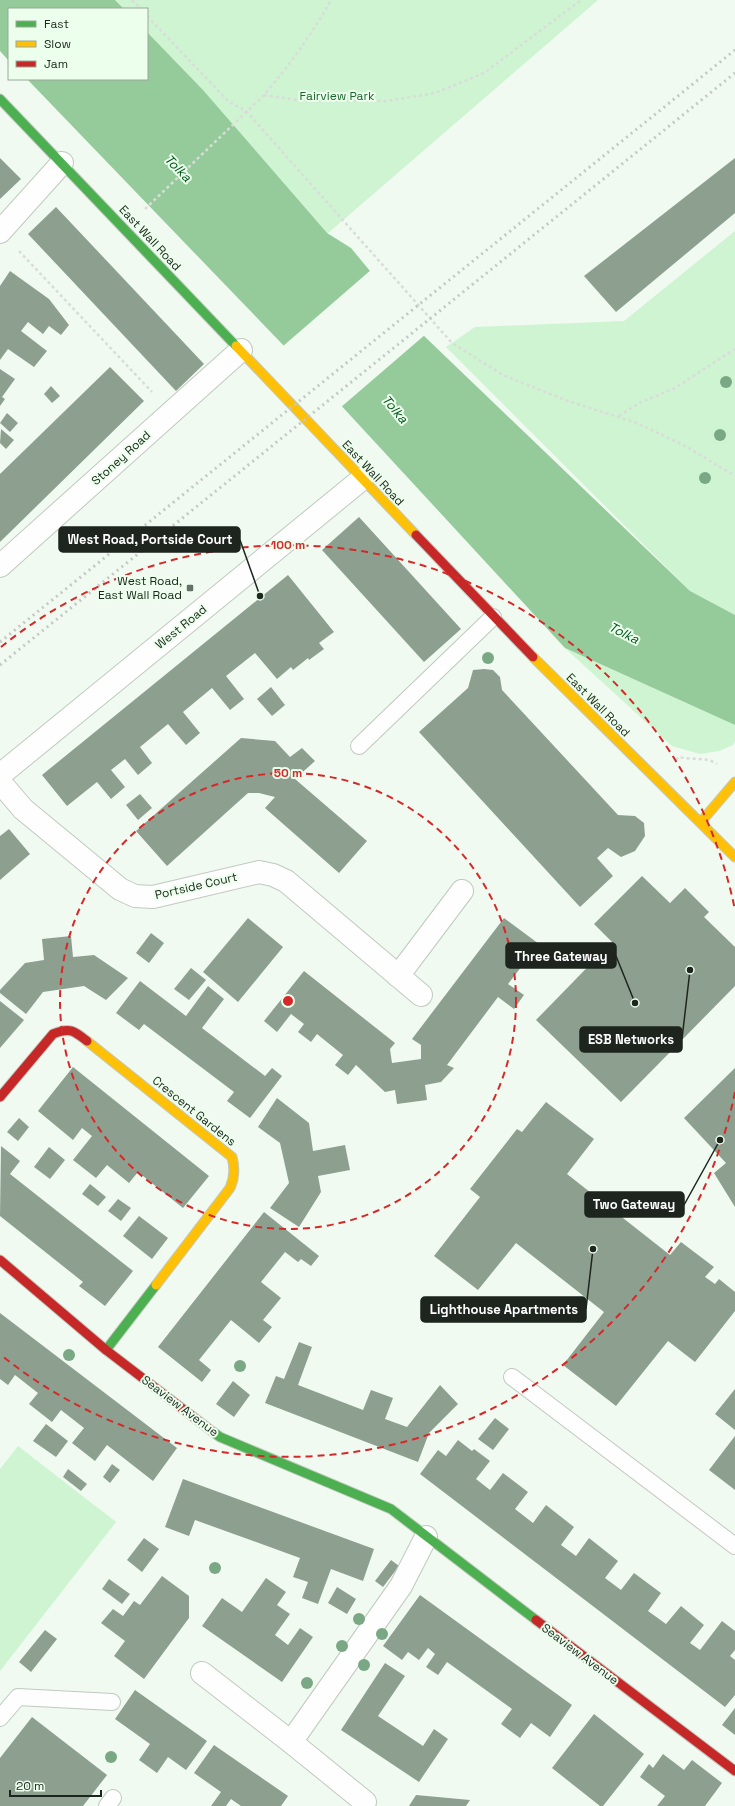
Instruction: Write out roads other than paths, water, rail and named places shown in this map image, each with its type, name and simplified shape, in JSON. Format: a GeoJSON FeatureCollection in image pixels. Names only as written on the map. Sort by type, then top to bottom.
{"type":"FeatureCollection","features":[{"type":"Feature","properties":{"kind":"street","name":"East Wall Road"},"geometry":{"type":"LineString","coordinates":[[0,99],[241,350],[493,617],[735,857]]}},
{"type":"Feature","properties":{"kind":"street"},"geometry":{"type":"LineString","coordinates":[[0,231],[62,163]]}},
{"type":"Feature","properties":{"kind":"street","name":"Stoney Road"},"geometry":{"type":"LineString","coordinates":[[0,566],[241,350]]}},
{"type":"Feature","properties":{"kind":"street","name":"West Road"},"geometry":{"type":"LineString","coordinates":[[0,775],[362,479]]}},
{"type":"Feature","properties":{"kind":"street","name":"Portside Court"},"geometry":{"type":"LineString","coordinates":[[0,782],[23,809],[120,889],[135,896],[153,897],[259,872],[273,875],[286,881],[421,995]]}},
{"type":"Feature","properties":{"kind":"street"},"geometry":{"type":"LineString","coordinates":[[701,822],[735,782]]}},
{"type":"Feature","properties":{"kind":"street"},"geometry":{"type":"LineString","coordinates":[[398,976],[462,891]]}},
{"type":"Feature","properties":{"kind":"street","name":"Crescent Gardens"},"geometry":{"type":"LineString","coordinates":[[0,1097],[53,1034],[63,1030],[74,1031],[232,1157],[235,1167],[234,1179],[230,1188],[106,1350]]}},
{"type":"Feature","properties":{"kind":"street","name":"Seaview Avenue"},"geometry":{"type":"LineString","coordinates":[[0,1260],[106,1350],[220,1437],[391,1509],[735,1771]]}},
{"type":"Feature","properties":{"kind":"street"},"geometry":{"type":"LineString","coordinates":[[291,1742],[401,1586],[426,1537]]}},
{"type":"Feature","properties":{"kind":"street"},"geometry":{"type":"LineString","coordinates":[[202,1673],[365,1802]]}},
{"type":"Feature","properties":{"kind":"lane"},"geometry":{"type":"LineString","coordinates":[[359,746],[493,617]]}},
{"type":"Feature","properties":{"kind":"lane"},"geometry":{"type":"LineString","coordinates":[[512,1377],[735,1546]]}},
{"type":"Feature","properties":{"kind":"lane"},"geometry":{"type":"LineString","coordinates":[[0,1718],[18,1697],[112,1702]]}},
{"type":"Feature","properties":{"kind":"water"},"geometry":{"type":"Polygon","coordinates":[[[0,0],[115,0],[123,8],[8,8],[8,60],[0,51],[0,0]]]}},
{"type":"Feature","properties":{"kind":"water","name":"Tolka"},"geometry":{"type":"Polygon","coordinates":[[[148,33],[203,90],[327,233],[351,248],[422,334],[690,591],[735,615],[735,725],[565,648],[337,401],[28,80],[148,80],[148,33]]]}},
{"type":"Feature","properties":{"kind":"railway"},"geometry":{"type":"LineString","coordinates":[[0,642],[735,50]]}},
{"type":"Feature","properties":{"kind":"railway"},"geometry":{"type":"LineString","coordinates":[[0,665],[735,73]]}},
{"type":"Feature","properties":{"kind":"place","name":"West Road, East Wall Road"},"geometry":{"type":"Point","coordinates":[190,588]}},
{"type":"Feature","properties":{"kind":"place","name":"West Road, Portside Court"},"geometry":{"type":"Point","coordinates":[260,596]}},
{"type":"Feature","properties":{"kind":"place","name":"ESB Networks"},"geometry":{"type":"Point","coordinates":[690,970]}},
{"type":"Feature","properties":{"kind":"place","name":"Three Gateway"},"geometry":{"type":"Point","coordinates":[635,1003]}},
{"type":"Feature","properties":{"kind":"place","name":"Two Gateway"},"geometry":{"type":"Point","coordinates":[720,1140]}},
{"type":"Feature","properties":{"kind":"place","name":"Lighthouse Apartments"},"geometry":{"type":"Point","coordinates":[593,1249]}},
{"type":"Feature","properties":{"kind":"park label","name":"Fairview Park"},"geometry":{"type":"Point","coordinates":[337,96]}}]}
